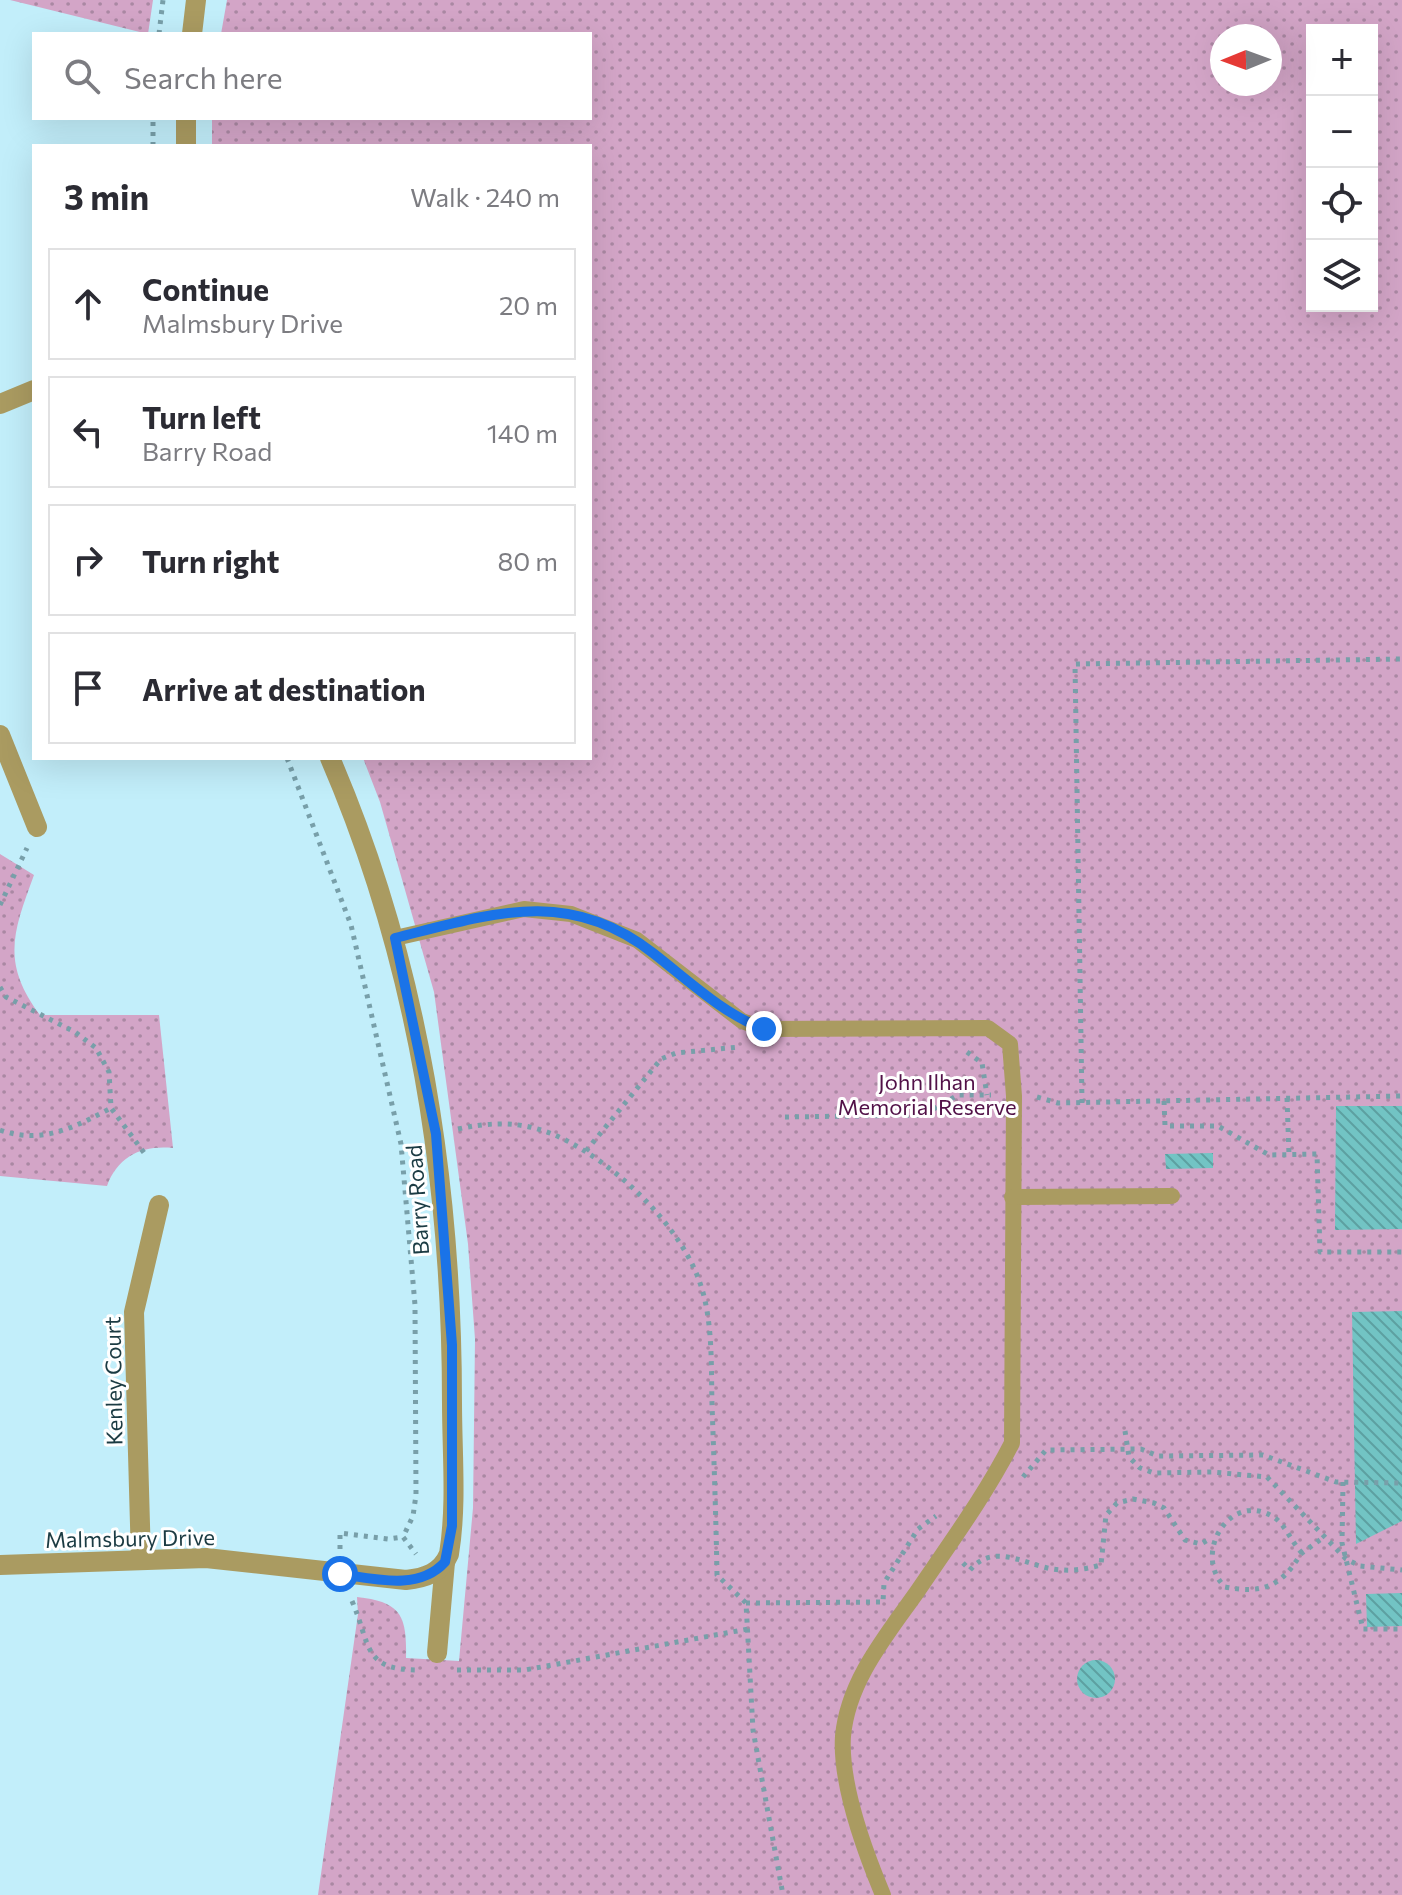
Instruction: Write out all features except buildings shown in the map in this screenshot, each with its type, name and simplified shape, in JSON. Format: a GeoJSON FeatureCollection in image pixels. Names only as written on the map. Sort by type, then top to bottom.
{"type":"FeatureCollection","features":[{"type":"Feature","properties":{"kind":"street"},"geometry":{"type":"LineString","coordinates":[[192,32],[196,0]]}},
{"type":"Feature","properties":{"kind":"street"},"geometry":{"type":"LineString","coordinates":[[186,120],[186,144]]}},
{"type":"Feature","properties":{"kind":"street"},"geometry":{"type":"LineString","coordinates":[[0,404],[32,391]]}},
{"type":"Feature","properties":{"kind":"street"},"geometry":{"type":"LineString","coordinates":[[0,735],[37,827]]}},
{"type":"Feature","properties":{"kind":"street","name":"Barry Road"},"geometry":{"type":"LineString","coordinates":[[331,760],[362,832],[395,938],[436,1134],[452,1345],[452,1526],[438,1568],[436,1662]]}},
{"type":"Feature","properties":{"kind":"street","name":"Kenley Court"},"geometry":{"type":"LineString","coordinates":[[141,1560],[134,1312],[159,1205]]}},
{"type":"Feature","properties":{"kind":"street","name":"Malmsbury Drive"},"geometry":{"type":"LineString","coordinates":[[0,1565],[206,1558],[406,1580],[438,1568]]}},
{"type":"Feature","properties":{"kind":"lane"},"geometry":{"type":"LineString","coordinates":[[395,938],[524,909],[571,914],[637,940],[742,1021],[764,1029],[988,1028],[1010,1044],[1014,1096],[1012,1443],[992,1482],[877,1649],[854,1688],[847,1712],[843,1739],[846,1768],[858,1821],[883,1895]]}},
{"type":"Feature","properties":{"kind":"lane"},"geometry":{"type":"LineString","coordinates":[[1012,1197],[1172,1196]]}},
{"type":"Feature","properties":{"kind":"path"},"geometry":{"type":"LineString","coordinates":[[159,32],[163,0]]}},
{"type":"Feature","properties":{"kind":"path"},"geometry":{"type":"LineString","coordinates":[[153,120],[153,144]]}},
{"type":"Feature","properties":{"kind":"path"},"geometry":{"type":"LineString","coordinates":[[1082,1103],[1075,664],[1402,659]]}},
{"type":"Feature","properties":{"kind":"path"},"geometry":{"type":"LineString","coordinates":[[288,760],[351,925],[401,1144],[415,1305],[416,1464],[413,1516],[403,1537]]}},
{"type":"Feature","properties":{"kind":"path"},"geometry":{"type":"LineString","coordinates":[[0,905],[37,827]]}},
{"type":"Feature","properties":{"kind":"path"},"geometry":{"type":"LineString","coordinates":[[0,987],[6,997],[75,1032],[96,1048],[109,1072],[111,1108],[145,1154]]}},
{"type":"Feature","properties":{"kind":"path"},"geometry":{"type":"LineString","coordinates":[[586,1151],[661,1059],[676,1053],[753,1048]]}},
{"type":"Feature","properties":{"kind":"path"},"geometry":{"type":"LineString","coordinates":[[964,1049],[982,1063],[987,1095]]}},
{"type":"Feature","properties":{"kind":"path"},"geometry":{"type":"LineString","coordinates":[[785,1117],[923,1115],[958,1095],[1049,1098],[1058,1103],[1402,1096]]}},
{"type":"Feature","properties":{"kind":"path"},"geometry":{"type":"LineString","coordinates":[[1287,1098],[1289,1155]]}},
{"type":"Feature","properties":{"kind":"path"},"geometry":{"type":"LineString","coordinates":[[1164,1101],[1165,1126],[1218,1126],[1269,1155],[1317,1154],[1320,1252],[1402,1252]]}},
{"type":"Feature","properties":{"kind":"path"},"geometry":{"type":"LineString","coordinates":[[0,1130],[38,1136],[65,1132],[111,1108]]}},
{"type":"Feature","properties":{"kind":"path"},"geometry":{"type":"LineString","coordinates":[[436,1134],[510,1123],[554,1132],[628,1182],[680,1244],[700,1283],[710,1345],[717,1575],[746,1603],[753,1730],[783,1895]]}},
{"type":"Feature","properties":{"kind":"path"},"geometry":{"type":"LineString","coordinates":[[1125,1431],[1129,1457],[1140,1468],[1154,1473],[1212,1472],[1267,1477],[1346,1559],[1360,1566],[1402,1570]]}},
{"type":"Feature","properties":{"kind":"path"},"geometry":{"type":"LineString","coordinates":[[1017,1484],[1046,1450],[1127,1449],[1141,1449],[1158,1456],[1263,1455],[1343,1482],[1402,1483]]}},
{"type":"Feature","properties":{"kind":"path"},"geometry":{"type":"LineString","coordinates":[[1343,1482],[1342,1543],[1363,1629],[1402,1629]]}},
{"type":"Feature","properties":{"kind":"path"},"geometry":{"type":"LineString","coordinates":[[961,1553],[961,1560],[970,1570],[979,1560],[996,1555],[1062,1571],[1101,1565],[1106,1515],[1117,1503],[1133,1499],[1164,1508],[1185,1540],[1201,1544],[1211,1538]]}},
{"type":"Feature","properties":{"kind":"path"},"geometry":{"type":"LineString","coordinates":[[746,1603],[883,1602],[884,1583],[896,1563],[918,1529],[940,1511]]}},
{"type":"Feature","properties":{"kind":"path"},"geometry":{"type":"LineString","coordinates":[[1302,1553],[1277,1519],[1258,1511],[1247,1512],[1231,1516],[1221,1525],[1215,1536],[1213,1562],[1217,1579],[1225,1587],[1263,1588],[1281,1581],[1302,1553],[1324,1537]]}},
{"type":"Feature","properties":{"kind":"path"},"geometry":{"type":"LineString","coordinates":[[436,1662],[390,1670],[375,1660],[340,1574],[340,1533],[388,1539],[403,1537],[438,1568]]}},
{"type":"Feature","properties":{"kind":"path"},"geometry":{"type":"LineString","coordinates":[[450,1670],[525,1670],[748,1629]]}},
{"type":"Feature","properties":{"kind":"green space"},"geometry":{"type":"Polygon","coordinates":[[[10,0],[153,0],[148,32],[10,0]]]}},
{"type":"Feature","properties":{"kind":"green space","name":"John Ilhan Memorial Reserve"},"geometry":{"type":"Polygon","coordinates":[[[227,0],[1402,0],[1402,1895],[318,1895],[358,1614],[357,1597],[383,1603],[398,1613],[405,1631],[406,1658],[459,1661],[473,1508],[475,1339],[468,1244],[434,992],[380,802],[364,760],[592,760],[592,144],[212,144],[212,120],[592,120],[592,32],[221,32],[227,0]]]}},
{"type":"Feature","properties":{"kind":"green space"},"geometry":{"type":"Polygon","coordinates":[[[0,854],[34,875],[14,947],[20,979],[40,1015],[159,1015],[173,1148],[151,1148],[132,1155],[118,1167],[107,1186],[0,1176],[0,854]]]}},
{"type":"Feature","properties":{"kind":"route"},"geometry":{"type":"LineString","coordinates":[[340,1574],[406,1580],[430,1575],[439,1569],[449,1554],[452,1526],[452,1345],[436,1134],[409,992],[395,938],[524,909],[571,914],[637,940],[742,1021],[764,1029]]}}]}
